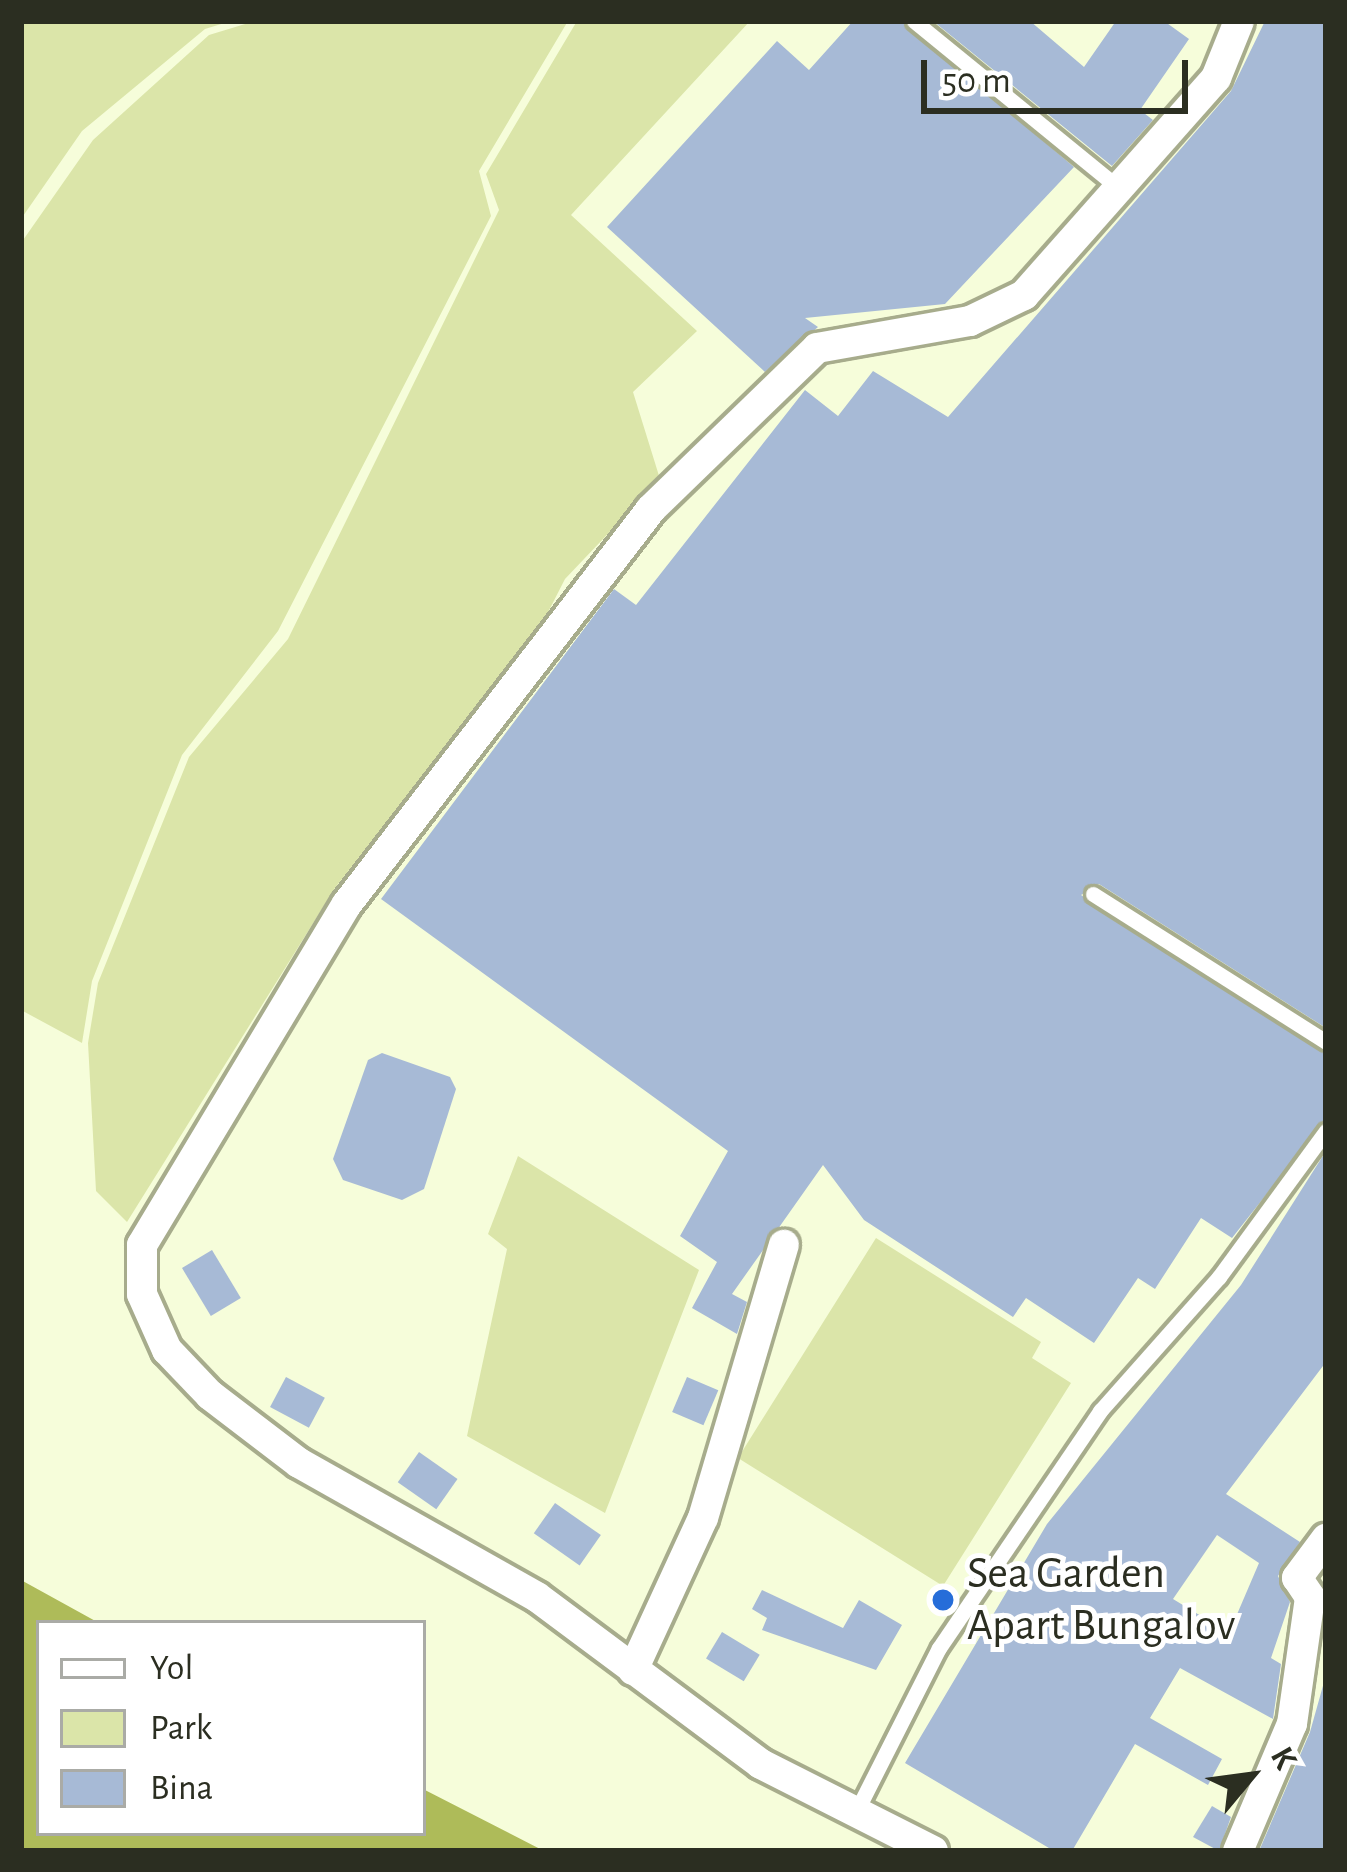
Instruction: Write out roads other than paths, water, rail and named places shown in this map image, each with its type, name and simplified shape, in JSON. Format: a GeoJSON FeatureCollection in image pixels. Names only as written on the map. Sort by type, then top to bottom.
{"type":"FeatureCollection","features":[{"type":"Feature","properties":{"kind":"street"},"geometry":{"type":"LineString","coordinates":[[933,1851],[761,1764],[537,1597],[299,1463],[210,1395],[166,1349],[142,1294],[142,1245],[347,904],[651,509],[818,348],[970,321],[1024,295],[1216,78],[1240,21]]}},
{"type":"Feature","properties":{"kind":"street"},"geometry":{"type":"LineString","coordinates":[[633,1670],[703,1518],[784,1245]]}},
{"type":"Feature","properties":{"kind":"street"},"geometry":{"type":"LineString","coordinates":[[1238,1851],[1292,1724],[1310,1597],[1298,1578],[1326,1538]]}},
{"type":"Feature","properties":{"kind":"lane"},"geometry":{"type":"LineString","coordinates":[[914,21],[1119,188]]}},
{"type":"Feature","properties":{"kind":"lane"},"geometry":{"type":"LineString","coordinates":[[1093,894],[1326,1042]]}},
{"type":"Feature","properties":{"kind":"lane"},"geometry":{"type":"LineString","coordinates":[[856,1813],[939,1648],[1100,1412],[1220,1277],[1326,1130]]}},
{"type":"Feature","properties":{"kind":"place","name":"Sea Garden Apart Bungalov"},"geometry":{"type":"Point","coordinates":[943,1600]}}]}
